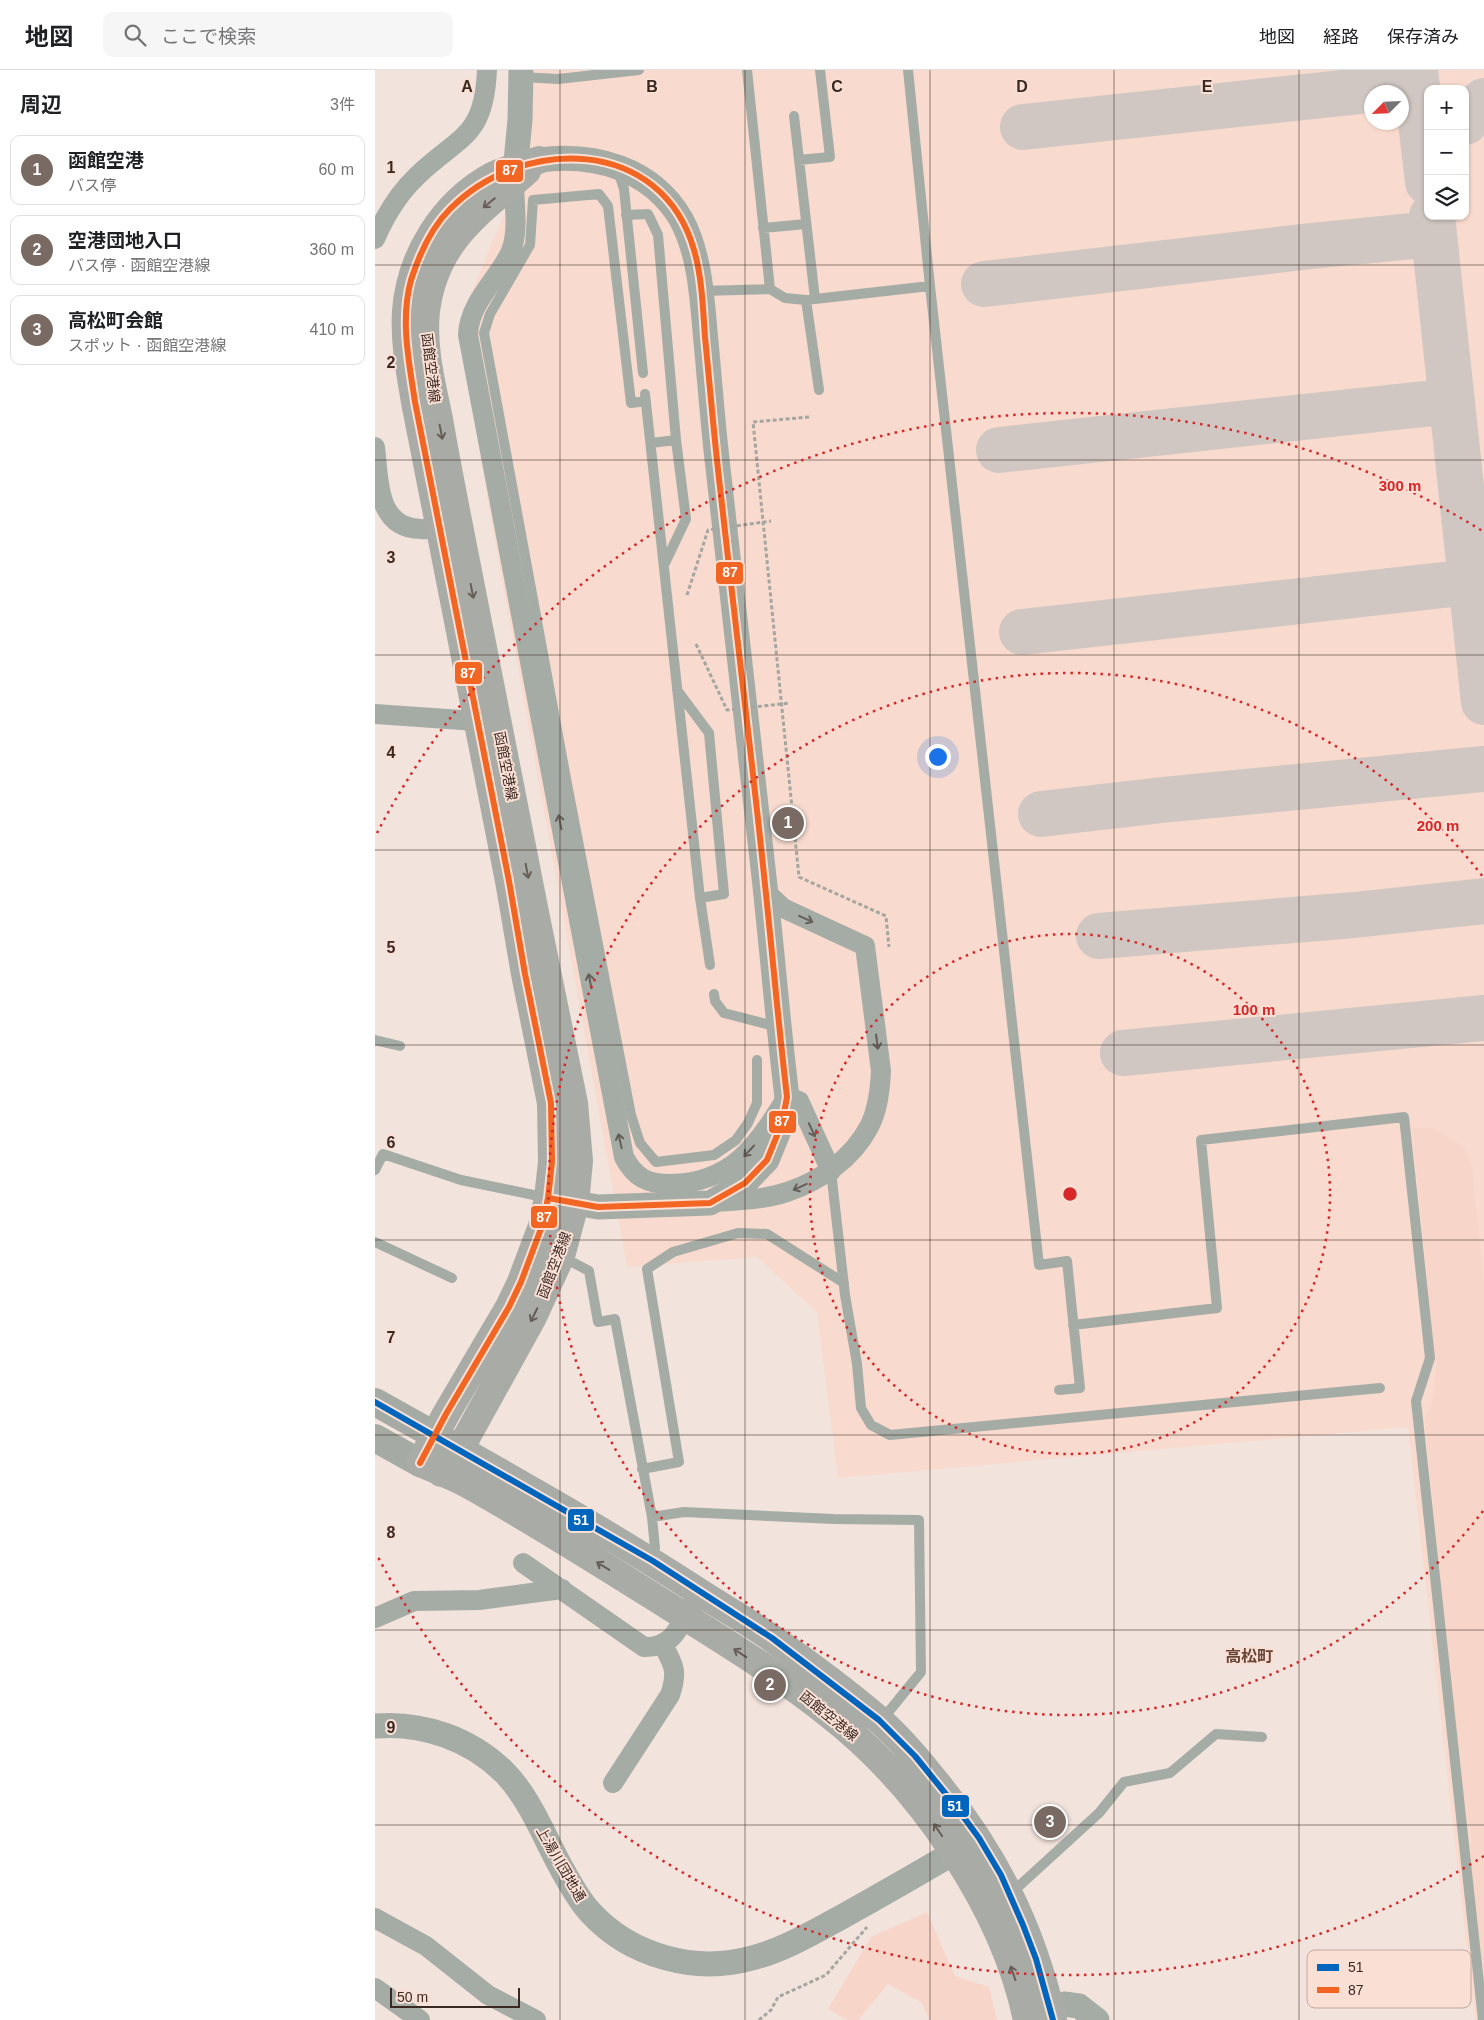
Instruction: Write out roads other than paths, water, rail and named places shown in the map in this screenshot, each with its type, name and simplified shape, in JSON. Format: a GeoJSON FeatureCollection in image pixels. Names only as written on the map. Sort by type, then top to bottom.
{"type":"FeatureCollection","features":[{"type":"Feature","properties":{"kind":"main road","name":"函館空港線"},"geometry":{"type":"LineString","coordinates":[[431,1468],[434,1435],[509,1307],[533,1252],[542,1226],[548,1198],[552,1162],[551,1103],[476,721],[449,526],[427,346],[427,311],[435,276],[446,251],[465,224],[523,170]]}},
{"type":"Feature","properties":{"kind":"main road","name":"函館空港線"},"geometry":{"type":"LineString","coordinates":[[431,1468],[460,1449],[533,1317],[561,1256],[575,1204],[579,1161],[574,1103],[449,526]]}},
{"type":"Feature","properties":{"kind":"main road"},"geometry":{"type":"LineString","coordinates":[[375,1402],[434,1435]]}},
{"type":"Feature","properties":{"kind":"main road","name":"函館空港線"},"geometry":{"type":"LineString","coordinates":[[434,1435],[460,1449],[645,1574],[685,1616],[792,1686],[833,1717],[875,1756],[903,1785],[933,1822],[954,1853],[995,1928],[1015,1978],[1027,2020]]}},
{"type":"Feature","properties":{"kind":"main road"},"geometry":{"type":"LineString","coordinates":[[375,1438],[431,1468]]}},
{"type":"Feature","properties":{"kind":"main road","name":"函館空港線"},"geometry":{"type":"LineString","coordinates":[[431,1468],[465,1483],[645,1574],[699,1592],[772,1638],[879,1720],[915,1756],[979,1838],[1001,1875],[1059,2012]]}},
{"type":"Feature","properties":{"kind":"street"},"geometry":{"type":"LineString","coordinates":[[375,239],[383,221],[417,176],[467,135],[474,126],[484,102],[487,70]]}},
{"type":"Feature","properties":{"kind":"street"},"geometry":{"type":"LineString","coordinates":[[521,74],[520,120],[523,170],[515,236],[511,251],[473,311],[468,323],[468,335],[624,1158],[630,1169],[639,1178],[648,1182],[678,1184],[704,1180],[736,1164],[757,1142],[787,1097]]}},
{"type":"Feature","properties":{"kind":"street"},"geometry":{"type":"LineString","coordinates":[[523,170],[560,157],[617,165],[633,172],[663,196],[680,218],[694,249],[701,291],[718,468],[787,1097],[782,1123],[767,1160],[745,1183],[710,1202]]}},
{"type":"Feature","properties":{"kind":"street"},"geometry":{"type":"LineString","coordinates":[[375,446],[383,502],[387,513],[395,522],[421,530],[449,526]]}},
{"type":"Feature","properties":{"kind":"street"},"geometry":{"type":"LineString","coordinates":[[375,714],[476,721]]}},
{"type":"Feature","properties":{"kind":"street"},"geometry":{"type":"LineString","coordinates":[[548,1198],[598,1207],[626,1208],[710,1202],[786,1192],[831,1171],[857,1144],[869,1127],[876,1109],[881,1071],[865,946],[783,908],[765,892]]}},
{"type":"Feature","properties":{"kind":"street"},"geometry":{"type":"LineString","coordinates":[[787,1097],[799,1101],[831,1171]]}},
{"type":"Feature","properties":{"kind":"street"},"geometry":{"type":"LineString","coordinates":[[523,1562],[644,1647],[663,1645],[670,1639],[699,1592]]}},
{"type":"Feature","properties":{"kind":"street"},"geometry":{"type":"LineString","coordinates":[[375,1618],[414,1601],[479,1600],[562,1589]]}},
{"type":"Feature","properties":{"kind":"street"},"geometry":{"type":"LineString","coordinates":[[613,1783],[670,1695],[675,1680],[674,1666],[663,1645]]}},
{"type":"Feature","properties":{"kind":"street","name":"上湯川団地通"},"geometry":{"type":"LineString","coordinates":[[375,1726],[409,1725],[429,1729],[463,1743],[491,1760],[506,1774],[518,1790],[563,1871],[589,1911],[618,1935],[650,1953],[664,1958],[696,1964],[735,1962],[768,1954],[797,1941],[979,1838]]}},
{"type":"Feature","properties":{"kind":"street"},"geometry":{"type":"LineString","coordinates":[[375,1918],[426,1946],[488,1995],[536,2020]]}},
{"type":"Feature","properties":{"kind":"street"},"geometry":{"type":"LineString","coordinates":[[375,1988],[420,2020]]}},
{"type":"Feature","properties":{"kind":"street"},"geometry":{"type":"LineString","coordinates":[[1059,2012],[1079,2006],[1097,2020]]}},
{"type":"Feature","properties":{"kind":"lane"},"geometry":{"type":"LineString","coordinates":[[521,74],[558,79],[639,70]]}},
{"type":"Feature","properties":{"kind":"lane"},"geometry":{"type":"LineString","coordinates":[[747,70],[769,289]]}},
{"type":"Feature","properties":{"kind":"lane"},"geometry":{"type":"LineString","coordinates":[[799,160],[830,157],[820,70]]}},
{"type":"Feature","properties":{"kind":"lane"},"geometry":{"type":"LineString","coordinates":[[908,70],[930,286],[1039,1265],[1067,1261],[1080,1388],[1059,1390]]}},
{"type":"Feature","properties":{"kind":"lane"},"geometry":{"type":"LineString","coordinates":[[794,116],[806,224],[810,299],[819,390]]}},
{"type":"Feature","properties":{"kind":"lane"},"geometry":{"type":"LineString","coordinates":[[617,165],[623,189],[643,373]]}},
{"type":"Feature","properties":{"kind":"lane"},"geometry":{"type":"LineString","coordinates":[[710,965],[700,898],[646,398],[631,403],[608,206],[599,194],[533,200],[530,245],[490,314],[484,332],[567,784],[631,1115],[640,1143],[656,1162],[714,1154],[736,1140],[748,1123],[757,1103],[757,1060]]}},
{"type":"Feature","properties":{"kind":"lane"},"geometry":{"type":"LineString","coordinates":[[626,215],[648,214],[658,235],[676,440],[686,519],[664,564]]}},
{"type":"Feature","properties":{"kind":"lane"},"geometry":{"type":"LineString","coordinates":[[763,228],[806,224]]}},
{"type":"Feature","properties":{"kind":"lane"},"geometry":{"type":"LineString","coordinates":[[701,291],[769,289],[785,298],[810,299],[930,286]]}},
{"type":"Feature","properties":{"kind":"lane"},"geometry":{"type":"LineString","coordinates":[[651,443],[676,440]]}},
{"type":"Feature","properties":{"kind":"lane"},"geometry":{"type":"LineString","coordinates":[[677,689],[709,733],[724,894],[700,898]]}},
{"type":"Feature","properties":{"kind":"lane"},"geometry":{"type":"LineString","coordinates":[[714,994],[715,1001],[723,1013],[778,1027]]}},
{"type":"Feature","properties":{"kind":"lane"},"geometry":{"type":"LineString","coordinates":[[375,1040],[400,1046]]}},
{"type":"Feature","properties":{"kind":"lane"},"geometry":{"type":"LineString","coordinates":[[1073,1325],[1217,1308],[1201,1140],[1404,1117],[1430,1358],[1416,1401],[1483,2020]]}},
{"type":"Feature","properties":{"kind":"lane"},"geometry":{"type":"LineString","coordinates":[[375,1170],[383,1154],[461,1180],[548,1198]]}},
{"type":"Feature","properties":{"kind":"lane"},"geometry":{"type":"LineString","coordinates":[[831,1171],[844,1283],[857,1364],[861,1408],[871,1425],[890,1435],[1380,1388]]}},
{"type":"Feature","properties":{"kind":"lane"},"geometry":{"type":"LineString","coordinates":[[642,1469],[679,1462],[647,1269],[673,1252],[737,1233],[767,1234],[844,1283]]}},
{"type":"Feature","properties":{"kind":"lane"},"geometry":{"type":"LineString","coordinates":[[375,1242],[452,1278]]}},
{"type":"Feature","properties":{"kind":"lane"},"geometry":{"type":"LineString","coordinates":[[574,1263],[589,1271],[598,1322],[615,1319],[652,1517],[655,1548],[645,1574]]}},
{"type":"Feature","properties":{"kind":"lane"},"geometry":{"type":"LineString","coordinates":[[652,1517],[684,1512],[834,1519],[919,1520],[921,1672],[889,1710]]}},
{"type":"Feature","properties":{"kind":"lane"},"geometry":{"type":"LineString","coordinates":[[1019,1886],[1099,1813],[1124,1782],[1170,1773],[1216,1734],[1262,1737]]}},
{"type":"Feature","properties":{"kind":"place","name":"函館空港"},"geometry":{"type":"Point","coordinates":[788,823]}},
{"type":"Feature","properties":{"kind":"place","name":"空港団地入口"},"geometry":{"type":"Point","coordinates":[770,1685]}},
{"type":"Feature","properties":{"kind":"place","name":"高松町会館"},"geometry":{"type":"Point","coordinates":[1050,1822]}},
{"type":"Feature","properties":{"kind":"district","name":"高松町"},"geometry":{"type":"Point","coordinates":[1249,1656]}}]}
